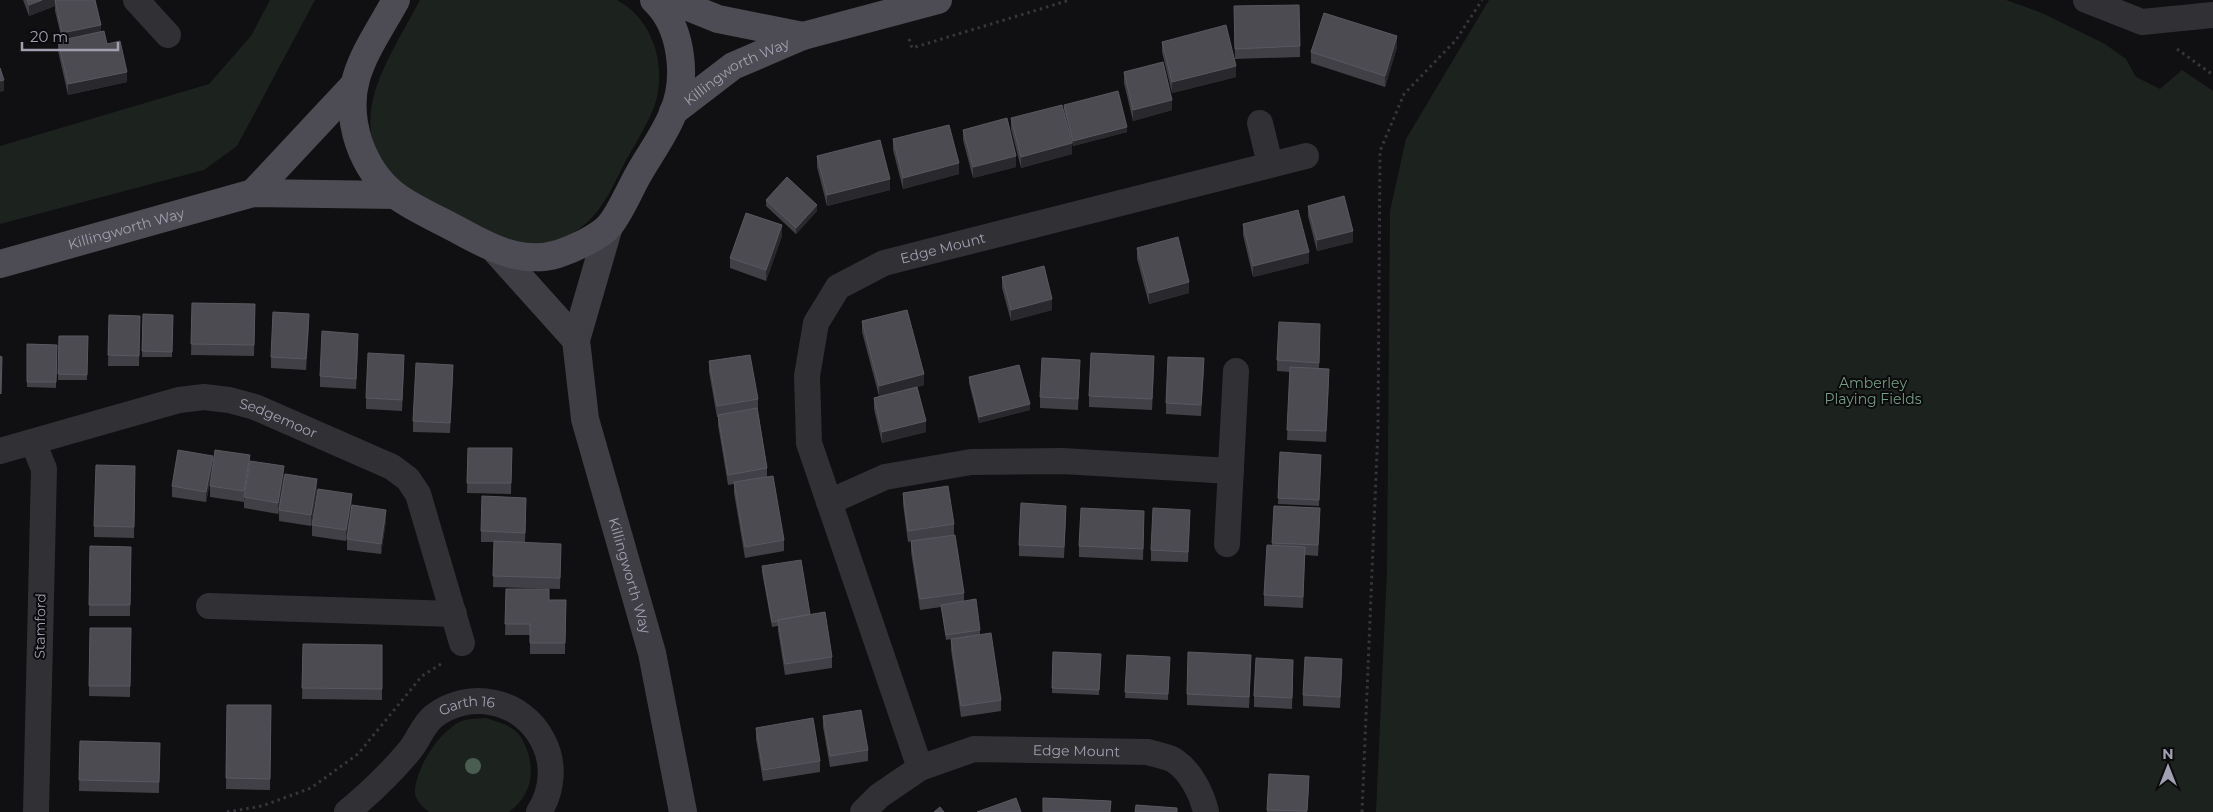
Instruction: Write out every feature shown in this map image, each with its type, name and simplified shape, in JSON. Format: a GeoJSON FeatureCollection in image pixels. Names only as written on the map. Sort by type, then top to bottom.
{"type":"FeatureCollection","features":[{"type":"Feature","properties":{"kind":"main road","name":"Killingworth Way"},"geometry":{"type":"LineString","coordinates":[[396,0],[360,64],[353,86],[351,107],[358,138],[366,161],[379,180],[395,195],[496,251],[529,258],[556,254],[584,243],[610,226],[674,112],[680,82],[679,50],[674,28],[660,5],[654,0]]}},
{"type":"Feature","properties":{"kind":"main road","name":"Killingworth Way"},"geometry":{"type":"LineString","coordinates":[[672,0],[718,19],[803,36]]}},
{"type":"Feature","properties":{"kind":"main road","name":"Killingworth Way"},"geometry":{"type":"LineString","coordinates":[[674,112],[732,66],[803,36],[938,0]]}},
{"type":"Feature","properties":{"kind":"main road","name":"Killingworth Way"},"geometry":{"type":"LineString","coordinates":[[253,193],[353,86]]}},
{"type":"Feature","properties":{"kind":"main road","name":"Killingworth Way"},"geometry":{"type":"LineString","coordinates":[[0,264],[253,193],[395,195]]}},
{"type":"Feature","properties":{"kind":"street"},"geometry":{"type":"LineString","coordinates":[[2086,0],[2142,22],[2213,15]]}},
{"type":"Feature","properties":{"kind":"street"},"geometry":{"type":"LineString","coordinates":[[147,4],[168,35]]}},
{"type":"Feature","properties":{"kind":"street"},"geometry":{"type":"LineString","coordinates":[[1260,123],[1270,164]]}},
{"type":"Feature","properties":{"kind":"street","name":"Edge Mount"},"geometry":{"type":"LineString","coordinates":[[920,768],[810,442],[807,376],[816,322],[838,287],[884,263],[1306,156]]}},
{"type":"Feature","properties":{"kind":"street","name":"Killingworth Way"},"geometry":{"type":"LineString","coordinates":[[610,226],[576,340],[586,419],[652,652],[683,812]]}},
{"type":"Feature","properties":{"kind":"street","name":"Killingworth Way"},"geometry":{"type":"LineString","coordinates":[[496,251],[576,340]]}},
{"type":"Feature","properties":{"kind":"street"},"geometry":{"type":"LineString","coordinates":[[1227,544],[1236,371]]}},
{"type":"Feature","properties":{"kind":"street","name":"Sedgemoor"},"geometry":{"type":"LineString","coordinates":[[0,451],[179,400],[204,397],[229,400],[255,407],[392,467],[408,480],[418,494],[454,614],[454,652]]}},
{"type":"Feature","properties":{"kind":"street","name":"Stamford"},"geometry":{"type":"LineString","coordinates":[[33,442],[44,469],[36,812]]}},
{"type":"Feature","properties":{"kind":"street"},"geometry":{"type":"LineString","coordinates":[[829,502],[885,477],[971,462],[1062,461],[1231,471]]}},
{"type":"Feature","properties":{"kind":"street"},"geometry":{"type":"LineString","coordinates":[[209,606],[454,614]]}},
{"type":"Feature","properties":{"kind":"street","name":"Garth 16"},"geometry":{"type":"LineString","coordinates":[[347,812],[377,787],[406,755],[421,731],[434,717],[448,708],[465,702],[480,701],[494,702],[515,710],[529,720],[538,731],[550,760],[550,784],[546,799],[539,812]]}},
{"type":"Feature","properties":{"kind":"street","name":"Edge Mount"},"geometry":{"type":"LineString","coordinates":[[863,812],[879,796],[920,768],[974,749],[1148,752],[1175,761],[1193,780],[1204,800],[1206,812]]}},
{"type":"Feature","properties":{"kind":"path"},"geometry":{"type":"LineString","coordinates":[[944,38],[1070,0]]}},
{"type":"Feature","properties":{"kind":"path"},"geometry":{"type":"LineString","coordinates":[[1362,812],[1378,428],[1380,150],[1404,94],[1456,40],[1482,0]]}},
{"type":"Feature","properties":{"kind":"path"},"geometry":{"type":"LineString","coordinates":[[227,812],[262,806],[311,788],[358,754],[422,676],[454,652]]}},
{"type":"Feature","properties":{"kind":"green space"},"geometry":{"type":"Polygon","coordinates":[[[270,0],[315,0],[237,146],[204,170],[0,224],[0,146],[209,84],[251,36],[270,0]]]}},
{"type":"Feature","properties":{"kind":"green space"},"geometry":{"type":"Polygon","coordinates":[[[420,0],[617,0],[640,19],[654,44],[658,58],[659,87],[656,101],[646,124],[603,203],[596,213],[579,229],[559,240],[530,244],[513,242],[477,227],[417,194],[392,176],[385,167],[378,156],[372,138],[371,115],[373,98],[394,47],[420,0]]]}},
{"type":"Feature","properties":{"kind":"green space","name":"Amberley Playing Fields"},"geometry":{"type":"Polygon","coordinates":[[[1489,0],[2006,0],[2042,13],[2105,44],[2126,59],[2136,77],[2160,89],[2182,70],[2213,91],[2213,812],[1376,812],[1387,571],[1390,211],[1406,139],[1489,0]]]}},
{"type":"Feature","properties":{"kind":"green space"},"geometry":{"type":"Polygon","coordinates":[[[486,718],[508,726],[522,739],[528,753],[531,770],[526,793],[509,812],[429,812],[417,800],[415,790],[420,770],[431,750],[446,732],[462,721],[486,718]]]}},
{"type":"Feature","properties":{"kind":"building"},"geometry":{"type":"Polygon","coordinates":[[[27,0],[42,0],[29,5],[27,0]]]}},
{"type":"Feature","properties":{"kind":"building"},"geometry":{"type":"Polygon","coordinates":[[[55,0],[95,0],[101,25],[62,33],[55,0]]]}},
{"type":"Feature","properties":{"kind":"building"},"geometry":{"type":"Polygon","coordinates":[[[1299,5],[1300,46],[1235,49],[1234,6],[1299,5]]]}},
{"type":"Feature","properties":{"kind":"building"},"geometry":{"type":"Polygon","coordinates":[[[1324,13],[1397,36],[1385,76],[1311,52],[1324,13]]]}},
{"type":"Feature","properties":{"kind":"building"},"geometry":{"type":"Polygon","coordinates":[[[1226,25],[1236,66],[1172,82],[1162,42],[1226,25]]]}},
{"type":"Feature","properties":{"kind":"building"},"geometry":{"type":"Polygon","coordinates":[[[104,31],[107,44],[120,41],[127,72],[68,84],[58,41],[104,31]]]}},
{"type":"Feature","properties":{"kind":"building"},"geometry":{"type":"Polygon","coordinates":[[[1163,62],[1172,100],[1133,110],[1124,72],[1163,62]]]}},
{"type":"Feature","properties":{"kind":"building"},"geometry":{"type":"Polygon","coordinates":[[[0,68],[4,80],[0,81],[0,68]]]}},
{"type":"Feature","properties":{"kind":"building"},"geometry":{"type":"Polygon","coordinates":[[[1118,91],[1127,127],[1073,141],[1064,105],[1118,91]]]}},
{"type":"Feature","properties":{"kind":"building"},"geometry":{"type":"Polygon","coordinates":[[[1062,105],[1072,143],[1021,157],[1011,118],[1062,105]]]}},
{"type":"Feature","properties":{"kind":"building"},"geometry":{"type":"Polygon","coordinates":[[[1007,118],[1016,156],[973,167],[963,130],[1007,118]]]}},
{"type":"Feature","properties":{"kind":"building"},"geometry":{"type":"Polygon","coordinates":[[[949,125],[959,163],[903,178],[893,139],[949,125]]]}},
{"type":"Feature","properties":{"kind":"building"},"geometry":{"type":"Polygon","coordinates":[[[880,140],[890,179],[827,195],[817,156],[880,140]]]}},
{"type":"Feature","properties":{"kind":"building"},"geometry":{"type":"Polygon","coordinates":[[[787,177],[817,205],[796,228],[766,200],[787,177]]]}},
{"type":"Feature","properties":{"kind":"building"},"geometry":{"type":"Polygon","coordinates":[[[1344,196],[1353,231],[1317,240],[1308,206],[1344,196]]]}},
{"type":"Feature","properties":{"kind":"building"},"geometry":{"type":"Polygon","coordinates":[[[1298,210],[1309,252],[1253,266],[1243,224],[1298,210]]]}},
{"type":"Feature","properties":{"kind":"building"},"geometry":{"type":"Polygon","coordinates":[[[746,213],[782,225],[766,270],[730,258],[746,213]]]}},
{"type":"Feature","properties":{"kind":"building"},"geometry":{"type":"Polygon","coordinates":[[[1178,237],[1189,282],[1149,293],[1137,248],[1178,237]]]}},
{"type":"Feature","properties":{"kind":"building"},"geometry":{"type":"Polygon","coordinates":[[[1044,266],[1052,299],[1011,310],[1002,277],[1044,266]]]}},
{"type":"Feature","properties":{"kind":"building"},"geometry":{"type":"Polygon","coordinates":[[[192,303],[255,304],[254,345],[191,344],[192,303]]]}},
{"type":"Feature","properties":{"kind":"building"},"geometry":{"type":"Polygon","coordinates":[[[907,310],[924,374],[879,386],[862,321],[907,310]]]}},
{"type":"Feature","properties":{"kind":"building"},"geometry":{"type":"Polygon","coordinates":[[[273,312],[309,314],[306,359],[271,357],[273,312]]]}},
{"type":"Feature","properties":{"kind":"building"},"geometry":{"type":"Polygon","coordinates":[[[143,314],[173,315],[172,352],[142,351],[143,314]]]}},
{"type":"Feature","properties":{"kind":"building"},"geometry":{"type":"Polygon","coordinates":[[[109,315],[140,316],[139,356],[108,355],[109,315]]]}},
{"type":"Feature","properties":{"kind":"building"},"geometry":{"type":"Polygon","coordinates":[[[1279,322],[1320,324],[1319,363],[1277,360],[1279,322]]]}},
{"type":"Feature","properties":{"kind":"building"},"geometry":{"type":"Polygon","coordinates":[[[322,331],[358,334],[356,379],[320,376],[322,331]]]}},
{"type":"Feature","properties":{"kind":"building"},"geometry":{"type":"Polygon","coordinates":[[[59,336],[88,336],[87,375],[58,374],[59,336]]]}},
{"type":"Feature","properties":{"kind":"building"},"geometry":{"type":"Polygon","coordinates":[[[27,344],[57,345],[56,382],[27,382],[27,344]]]}},
{"type":"Feature","properties":{"kind":"building"},"geometry":{"type":"Polygon","coordinates":[[[368,353],[404,355],[402,400],[366,398],[368,353]]]}},
{"type":"Feature","properties":{"kind":"building"},"geometry":{"type":"Polygon","coordinates":[[[1091,353],[1154,356],[1152,399],[1089,396],[1091,353]]]}},
{"type":"Feature","properties":{"kind":"building"},"geometry":{"type":"Polygon","coordinates":[[[750,355],[758,399],[717,406],[709,361],[750,355]]]}},
{"type":"Feature","properties":{"kind":"building"},"geometry":{"type":"Polygon","coordinates":[[[0,356],[2,357],[1,394],[0,393],[0,356]]]}},
{"type":"Feature","properties":{"kind":"building"},"geometry":{"type":"Polygon","coordinates":[[[1168,357],[1204,358],[1201,405],[1166,403],[1168,357]]]}},
{"type":"Feature","properties":{"kind":"building"},"geometry":{"type":"Polygon","coordinates":[[[1042,358],[1080,360],[1078,399],[1040,397],[1042,358]]]}},
{"type":"Feature","properties":{"kind":"building"},"geometry":{"type":"Polygon","coordinates":[[[416,363],[453,365],[450,423],[413,421],[416,363]]]}},
{"type":"Feature","properties":{"kind":"building"},"geometry":{"type":"Polygon","coordinates":[[[1019,365],[1030,404],[979,417],[969,377],[1019,365]]]}},
{"type":"Feature","properties":{"kind":"building"},"geometry":{"type":"Polygon","coordinates":[[[1290,367],[1329,369],[1326,431],[1287,430],[1290,367]]]}},
{"type":"Feature","properties":{"kind":"building"},"geometry":{"type":"Polygon","coordinates":[[[917,387],[926,421],[882,432],[874,398],[917,387]]]}},
{"type":"Feature","properties":{"kind":"building"},"geometry":{"type":"Polygon","coordinates":[[[757,408],[767,468],[728,475],[718,415],[757,408]]]}},
{"type":"Feature","properties":{"kind":"building"},"geometry":{"type":"Polygon","coordinates":[[[468,448],[512,448],[511,483],[467,483],[468,448]]]}},
{"type":"Feature","properties":{"kind":"building"},"geometry":{"type":"Polygon","coordinates":[[[178,450],[213,456],[206,492],[172,486],[178,450]]]}},
{"type":"Feature","properties":{"kind":"building"},"geometry":{"type":"Polygon","coordinates":[[[215,450],[250,455],[244,491],[210,486],[215,450]]]}},
{"type":"Feature","properties":{"kind":"building"},"geometry":{"type":"Polygon","coordinates":[[[1280,452],[1321,455],[1319,500],[1278,498],[1280,452]]]}},
{"type":"Feature","properties":{"kind":"building"},"geometry":{"type":"Polygon","coordinates":[[[250,461],[284,466],[278,503],[244,497],[250,461]]]}},
{"type":"Feature","properties":{"kind":"building"},"geometry":{"type":"Polygon","coordinates":[[[96,465],[135,466],[134,527],[94,526],[96,465]]]}},
{"type":"Feature","properties":{"kind":"building"},"geometry":{"type":"Polygon","coordinates":[[[285,474],[317,479],[311,515],[279,510],[285,474]]]}},
{"type":"Feature","properties":{"kind":"building"},"geometry":{"type":"Polygon","coordinates":[[[773,476],[784,540],[745,547],[734,482],[773,476]]]}},
{"type":"Feature","properties":{"kind":"building"},"geometry":{"type":"Polygon","coordinates":[[[948,486],[954,524],[908,531],[903,493],[948,486]]]}},
{"type":"Feature","properties":{"kind":"building"},"geometry":{"type":"Polygon","coordinates":[[[318,489],[352,494],[346,530],[312,525],[318,489]]]}},
{"type":"Feature","properties":{"kind":"building"},"geometry":{"type":"Polygon","coordinates":[[[482,496],[526,498],[525,533],[481,531],[482,496]]]}},
{"type":"Feature","properties":{"kind":"building"},"geometry":{"type":"Polygon","coordinates":[[[1021,503],[1066,506],[1064,547],[1019,545],[1021,503]]]}},
{"type":"Feature","properties":{"kind":"building"},"geometry":{"type":"Polygon","coordinates":[[[352,505],[386,510],[381,544],[347,539],[352,505]]]}},
{"type":"Feature","properties":{"kind":"building"},"geometry":{"type":"Polygon","coordinates":[[[1274,506],[1320,508],[1318,545],[1272,543],[1274,506]]]}},
{"type":"Feature","properties":{"kind":"building"},"geometry":{"type":"Polygon","coordinates":[[[1081,508],[1144,511],[1143,549],[1079,546],[1081,508]]]}},
{"type":"Feature","properties":{"kind":"building"},"geometry":{"type":"Polygon","coordinates":[[[1153,508],[1190,510],[1188,552],[1151,550],[1153,508]]]}},
{"type":"Feature","properties":{"kind":"building"},"geometry":{"type":"Polygon","coordinates":[[[955,535],[964,593],[920,599],[911,541],[955,535]]]}},
{"type":"Feature","properties":{"kind":"building"},"geometry":{"type":"Polygon","coordinates":[[[494,541],[561,544],[560,578],[493,576],[494,541]]]}},
{"type":"Feature","properties":{"kind":"building"},"geometry":{"type":"Polygon","coordinates":[[[1267,545],[1305,547],[1303,597],[1264,595],[1267,545]]]}},
{"type":"Feature","properties":{"kind":"building"},"geometry":{"type":"Polygon","coordinates":[[[90,546],[131,547],[130,605],[89,605],[90,546]]]}},
{"type":"Feature","properties":{"kind":"building"},"geometry":{"type":"Polygon","coordinates":[[[801,560],[810,614],[772,622],[762,566],[801,560]]]}},
{"type":"Feature","properties":{"kind":"building"},"geometry":{"type":"Polygon","coordinates":[[[506,589],[549,589],[549,600],[566,600],[565,643],[530,643],[530,624],[505,624],[506,589]]]}},
{"type":"Feature","properties":{"kind":"building"},"geometry":{"type":"Polygon","coordinates":[[[976,599],[980,630],[946,635],[941,605],[976,599]]]}},
{"type":"Feature","properties":{"kind":"building"},"geometry":{"type":"Polygon","coordinates":[[[825,612],[832,657],[785,664],[778,620],[825,612]]]}},
{"type":"Feature","properties":{"kind":"building"},"geometry":{"type":"Polygon","coordinates":[[[90,628],[131,628],[130,686],[89,686],[90,628]]]}},
{"type":"Feature","properties":{"kind":"building"},"geometry":{"type":"Polygon","coordinates":[[[991,633],[1001,700],[961,706],[951,639],[991,633]]]}},
{"type":"Feature","properties":{"kind":"building"},"geometry":{"type":"Polygon","coordinates":[[[303,644],[382,645],[382,689],[302,688],[303,644]]]}},
{"type":"Feature","properties":{"kind":"building"},"geometry":{"type":"Polygon","coordinates":[[[1053,652],[1101,654],[1099,690],[1052,688],[1053,652]]]}},
{"type":"Feature","properties":{"kind":"building"},"geometry":{"type":"Polygon","coordinates":[[[1188,652],[1251,655],[1249,697],[1187,694],[1188,652]]]}},
{"type":"Feature","properties":{"kind":"building"},"geometry":{"type":"Polygon","coordinates":[[[1127,655],[1170,657],[1168,694],[1125,692],[1127,655]]]}},
{"type":"Feature","properties":{"kind":"building"},"geometry":{"type":"Polygon","coordinates":[[[1305,657],[1342,659],[1340,697],[1303,695],[1305,657]]]}},
{"type":"Feature","properties":{"kind":"building"},"geometry":{"type":"Polygon","coordinates":[[[1256,658],[1293,660],[1292,698],[1254,696],[1256,658]]]}},
{"type":"Feature","properties":{"kind":"building"},"geometry":{"type":"Polygon","coordinates":[[[227,705],[271,705],[270,779],[226,778],[227,705]]]}},
{"type":"Feature","properties":{"kind":"building"},"geometry":{"type":"Polygon","coordinates":[[[861,710],[868,750],[830,756],[823,716],[861,710]]]}},
{"type":"Feature","properties":{"kind":"building"},"geometry":{"type":"Polygon","coordinates":[[[813,718],[820,761],[763,770],[756,728],[813,718]]]}},
{"type":"Feature","properties":{"kind":"building"},"geometry":{"type":"Polygon","coordinates":[[[80,741],[160,743],[159,782],[79,780],[80,741]]]}},
{"type":"Feature","properties":{"kind":"building"},"geometry":{"type":"Polygon","coordinates":[[[1269,774],[1309,776],[1307,811],[1267,810],[1269,774]]]}},
{"type":"Feature","properties":{"kind":"building"},"geometry":{"type":"Polygon","coordinates":[[[1016,798],[1021,812],[977,812],[1016,798]]]}},
{"type":"Feature","properties":{"kind":"building"},"geometry":{"type":"Polygon","coordinates":[[[1043,798],[1111,801],[1110,812],[1043,812],[1043,798]]]}},
{"type":"Feature","properties":{"kind":"building"},"geometry":{"type":"Polygon","coordinates":[[[1136,805],[1177,808],[1177,812],[1135,812],[1136,805]]]}},
{"type":"Feature","properties":{"kind":"building"},"geometry":{"type":"Polygon","coordinates":[[[940,807],[944,812],[934,812],[940,807]]]}}]}
